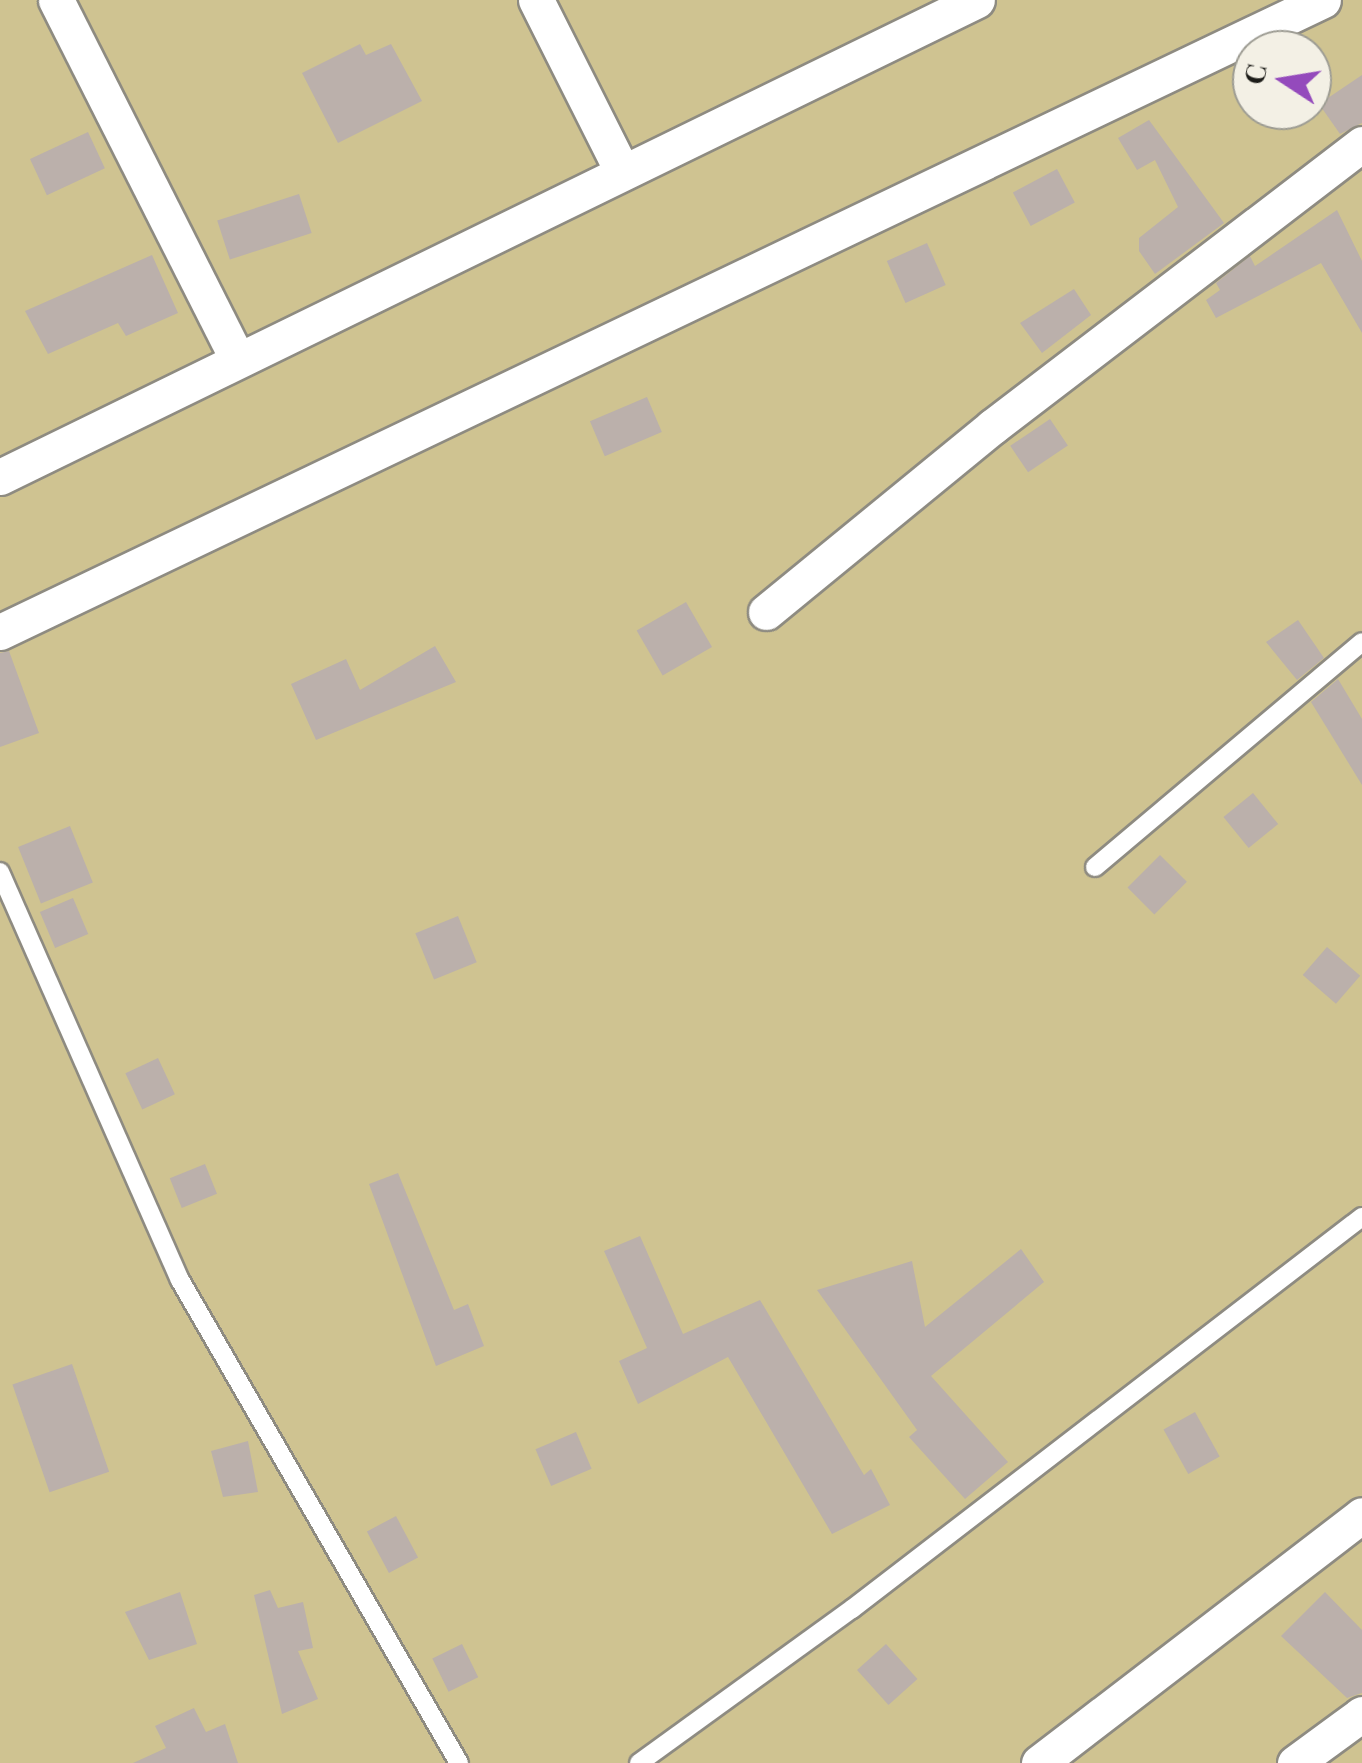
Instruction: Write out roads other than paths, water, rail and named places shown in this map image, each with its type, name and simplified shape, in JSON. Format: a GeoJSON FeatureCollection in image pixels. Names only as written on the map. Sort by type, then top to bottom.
{"type":"FeatureCollection","features":[{"type":"Feature","properties":{"kind":"street"},"geometry":{"type":"LineString","coordinates":[[56,0],[236,359]]}},
{"type":"Feature","properties":{"kind":"street"},"geometry":{"type":"LineString","coordinates":[[536,0],[622,171]]}},
{"type":"Feature","properties":{"kind":"street"},"geometry":{"type":"LineString","coordinates":[[0,477],[978,0]]}},
{"type":"Feature","properties":{"kind":"street"},"geometry":{"type":"LineString","coordinates":[[0,632],[1323,0]]}},
{"type":"Feature","properties":{"kind":"street"},"geometry":{"type":"LineString","coordinates":[[766,612],[1008,415],[1362,144]]}},
{"type":"Feature","properties":{"kind":"street"},"geometry":{"type":"LineString","coordinates":[[1039,1763],[1362,1515]]}},
{"type":"Feature","properties":{"kind":"street"},"geometry":{"type":"LineString","coordinates":[[1294,1763],[1362,1714]]}},
{"type":"Feature","properties":{"kind":"lane"},"geometry":{"type":"LineString","coordinates":[[1095,866],[1362,642]]}},
{"type":"Feature","properties":{"kind":"lane"},"geometry":{"type":"LineString","coordinates":[[0,872],[180,1280],[459,1763]]}},
{"type":"Feature","properties":{"kind":"lane"},"geometry":{"type":"LineString","coordinates":[[639,1763],[852,1609],[1362,1217]]}}]}
